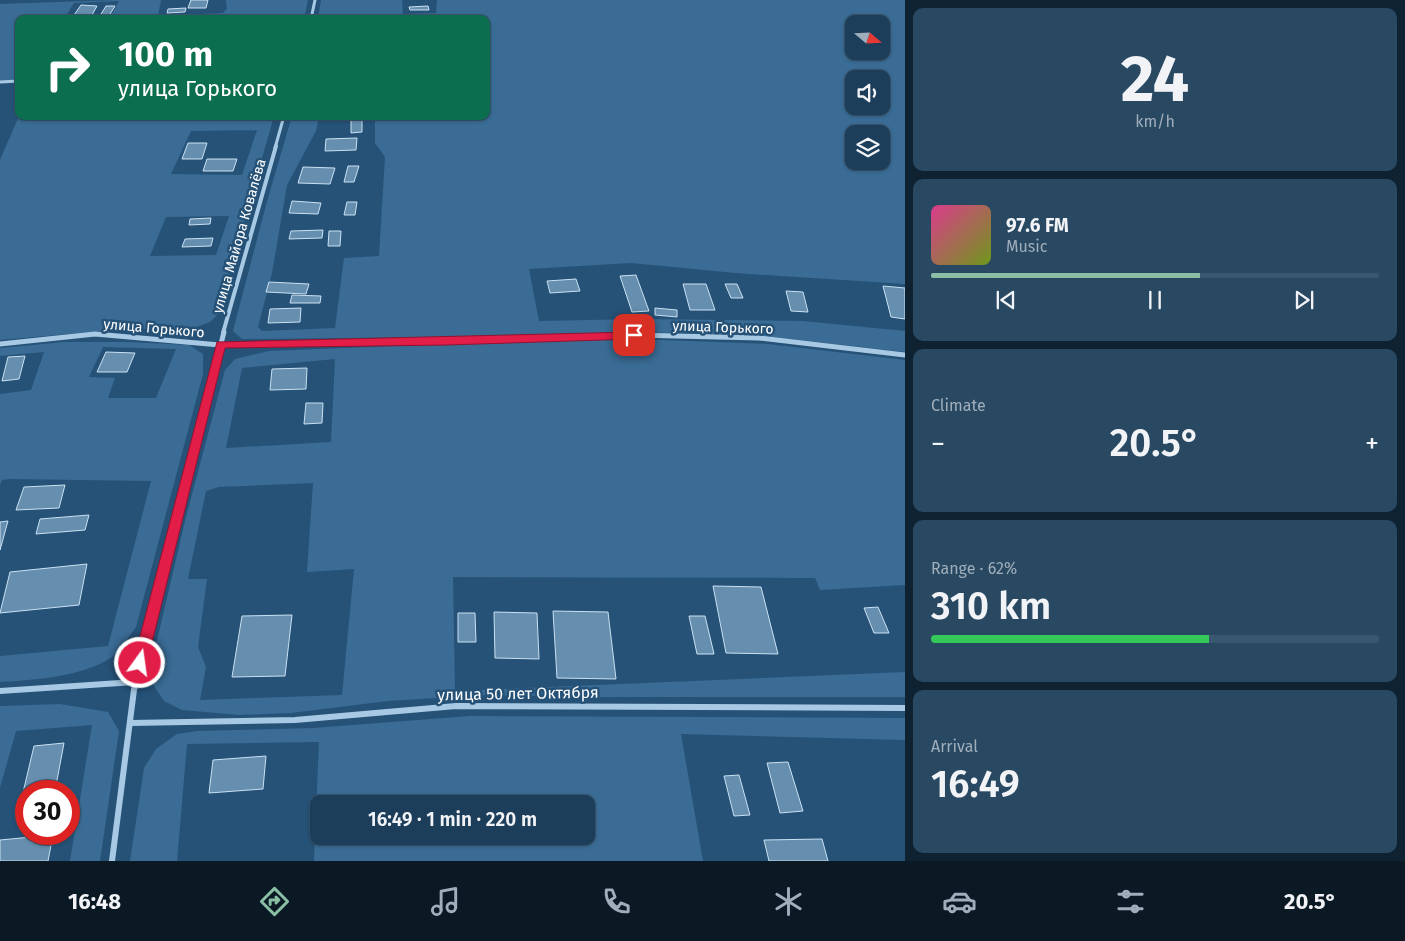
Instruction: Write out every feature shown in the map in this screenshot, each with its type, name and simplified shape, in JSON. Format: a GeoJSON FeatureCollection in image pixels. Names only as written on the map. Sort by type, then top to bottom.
{"type":"FeatureCollection","features":[{"type":"Feature","properties":{"kind":"street"},"geometry":{"type":"LineString","coordinates":[[312,15],[315,0]]}},
{"type":"Feature","properties":{"kind":"street"},"geometry":{"type":"LineString","coordinates":[[0,82],[15,81]]}},
{"type":"Feature","properties":{"kind":"street","name":"улица Майора Ковалёва"},"geometry":{"type":"LineString","coordinates":[[112,861],[135,682],[220,345],[283,120]]}},
{"type":"Feature","properties":{"kind":"street","name":"улица Горького"},"geometry":{"type":"LineString","coordinates":[[0,344],[95,334],[220,345],[634,335],[758,338],[905,355]]}},
{"type":"Feature","properties":{"kind":"street"},"geometry":{"type":"LineString","coordinates":[[0,691],[135,682]]}},
{"type":"Feature","properties":{"kind":"street","name":"улица 50 лет Октября"},"geometry":{"type":"LineString","coordinates":[[131,723],[295,720],[456,706],[905,708]]}},
{"type":"Feature","properties":{"kind":"shaded area"},"geometry":{"type":"Polygon","coordinates":[[[115,0],[161,0],[158,15],[111,15],[119,1],[74,3],[66,15],[15,15],[15,80],[0,81],[0,4],[115,0]]]}},
{"type":"Feature","properties":{"kind":"shaded area"},"geometry":{"type":"Polygon","coordinates":[[[226,0],[308,0],[305,15],[180,15],[223,13],[227,9],[226,0]]]}},
{"type":"Feature","properties":{"kind":"shaded area"},"geometry":{"type":"Polygon","coordinates":[[[321,0],[402,0],[403,14],[436,13],[437,0],[905,0],[905,284],[735,273],[631,263],[529,269],[539,321],[638,319],[803,321],[905,331],[905,352],[756,335],[631,332],[443,337],[242,339],[233,331],[291,120],[318,120],[316,131],[287,185],[272,273],[258,327],[262,331],[335,328],[344,258],[379,256],[385,157],[375,143],[375,120],[490,120],[490,15],[319,15],[321,0]]]}},
{"type":"Feature","properties":{"kind":"shaded area"},"geometry":{"type":"Polygon","coordinates":[[[17,120],[273,120],[218,314],[210,322],[191,329],[126,329],[0,340],[0,160],[17,120]],[[257,130],[191,131],[171,174],[242,175],[257,130]],[[229,216],[166,217],[150,256],[216,255],[229,216]]]}},
{"type":"Feature","properties":{"kind":"shaded area"},"geometry":{"type":"Polygon","coordinates":[[[634,339],[768,344],[905,360],[905,585],[820,590],[815,578],[453,577],[455,691],[905,672],[905,697],[486,695],[388,701],[291,713],[239,715],[182,710],[164,701],[150,680],[153,657],[186,517],[225,370],[235,359],[269,351],[526,341],[634,339]],[[335,359],[242,368],[226,448],[331,442],[335,359]],[[313,483],[219,487],[206,491],[188,579],[207,579],[198,647],[206,667],[200,700],[342,695],[354,569],[307,572],[313,483]]]}},
{"type":"Feature","properties":{"kind":"shaded area"},"geometry":{"type":"Polygon","coordinates":[[[65,342],[129,342],[189,345],[203,354],[203,374],[136,627],[119,651],[100,664],[58,676],[0,682],[0,656],[108,646],[151,481],[10,479],[2,480],[0,485],[0,394],[31,390],[44,352],[0,356],[0,348],[65,342]],[[103,347],[89,377],[115,378],[108,398],[156,398],[176,349],[103,347]]]}},
{"type":"Feature","properties":{"kind":"shaded area"},"geometry":{"type":"Polygon","coordinates":[[[60,704],[108,712],[119,731],[100,861],[70,861],[73,845],[80,845],[80,799],[92,725],[16,731],[0,788],[0,706],[60,704]]]}},
{"type":"Feature","properties":{"kind":"shaded area"},"geometry":{"type":"Polygon","coordinates":[[[470,716],[905,718],[905,740],[681,734],[703,861],[314,861],[315,845],[595,845],[595,795],[317,795],[319,742],[187,744],[177,861],[130,861],[144,768],[156,749],[177,734],[198,731],[313,728],[470,716]]]}},
{"type":"Feature","properties":{"kind":"building"},"geometry":{"type":"Polygon","coordinates":[[[191,0],[208,0],[206,8],[188,8],[191,0]]]}},
{"type":"Feature","properties":{"kind":"building"},"geometry":{"type":"Polygon","coordinates":[[[81,5],[97,6],[92,15],[74,15],[81,5]]]}},
{"type":"Feature","properties":{"kind":"building"},"geometry":{"type":"Polygon","coordinates":[[[106,6],[115,6],[109,15],[100,15],[106,6]]]}},
{"type":"Feature","properties":{"kind":"building"},"geometry":{"type":"Polygon","coordinates":[[[428,6],[429,10],[410,10],[409,7],[428,6]]]}},
{"type":"Feature","properties":{"kind":"building"},"geometry":{"type":"Polygon","coordinates":[[[186,8],[185,12],[167,13],[168,9],[186,8]]]}},
{"type":"Feature","properties":{"kind":"building"},"geometry":{"type":"Polygon","coordinates":[[[351,120],[362,120],[362,132],[351,133],[351,120]]]}},
{"type":"Feature","properties":{"kind":"building"},"geometry":{"type":"Polygon","coordinates":[[[357,138],[356,150],[325,151],[326,139],[357,138]]]}},
{"type":"Feature","properties":{"kind":"building"},"geometry":{"type":"Polygon","coordinates":[[[188,143],[207,143],[202,159],[182,159],[188,143]]]}},
{"type":"Feature","properties":{"kind":"building"},"geometry":{"type":"Polygon","coordinates":[[[207,159],[237,159],[233,171],[203,171],[207,159]]]}},
{"type":"Feature","properties":{"kind":"building"},"geometry":{"type":"Polygon","coordinates":[[[348,166],[359,166],[354,182],[344,182],[348,166]]]}},
{"type":"Feature","properties":{"kind":"building"},"geometry":{"type":"Polygon","coordinates":[[[303,167],[335,168],[330,184],[298,183],[303,167]]]}},
{"type":"Feature","properties":{"kind":"building"},"geometry":{"type":"Polygon","coordinates":[[[292,201],[321,203],[318,214],[289,213],[292,201]]]}},
{"type":"Feature","properties":{"kind":"building"},"geometry":{"type":"Polygon","coordinates":[[[347,202],[357,202],[355,215],[344,215],[347,202]]]}},
{"type":"Feature","properties":{"kind":"building"},"geometry":{"type":"Polygon","coordinates":[[[211,218],[210,224],[189,225],[190,219],[211,218]]]}},
{"type":"Feature","properties":{"kind":"building"},"geometry":{"type":"Polygon","coordinates":[[[323,230],[322,238],[289,239],[291,231],[323,230]]]}},
{"type":"Feature","properties":{"kind":"building"},"geometry":{"type":"Polygon","coordinates":[[[329,231],[341,231],[340,246],[328,246],[329,231]]]}},
{"type":"Feature","properties":{"kind":"building"},"geometry":{"type":"Polygon","coordinates":[[[213,238],[211,246],[182,247],[185,239],[213,238]]]}},
{"type":"Feature","properties":{"kind":"building"},"geometry":{"type":"Polygon","coordinates":[[[636,275],[649,311],[632,312],[620,276],[636,275]]]}},
{"type":"Feature","properties":{"kind":"building"},"geometry":{"type":"Polygon","coordinates":[[[576,279],[580,291],[550,293],[547,281],[576,279]]]}},
{"type":"Feature","properties":{"kind":"building"},"geometry":{"type":"Polygon","coordinates":[[[269,282],[309,284],[306,294],[266,292],[269,282]]]}},
{"type":"Feature","properties":{"kind":"building"},"geometry":{"type":"Polygon","coordinates":[[[683,284],[706,284],[715,310],[690,310],[683,284]]]}},
{"type":"Feature","properties":{"kind":"building"},"geometry":{"type":"Polygon","coordinates":[[[725,284],[737,284],[743,298],[731,298],[725,284]]]}},
{"type":"Feature","properties":{"kind":"building"},"geometry":{"type":"Polygon","coordinates":[[[883,286],[905,288],[905,319],[891,317],[883,286]]]}},
{"type":"Feature","properties":{"kind":"building"},"geometry":{"type":"Polygon","coordinates":[[[786,291],[803,292],[808,312],[791,311],[786,291]]]}},
{"type":"Feature","properties":{"kind":"building"},"geometry":{"type":"Polygon","coordinates":[[[292,295],[321,296],[320,303],[290,303],[292,295]]]}},
{"type":"Feature","properties":{"kind":"building"},"geometry":{"type":"Polygon","coordinates":[[[301,308],[300,322],[268,323],[270,309],[301,308]]]}},
{"type":"Feature","properties":{"kind":"building"},"geometry":{"type":"Polygon","coordinates":[[[655,308],[677,310],[677,317],[655,315],[655,308]]]}},
{"type":"Feature","properties":{"kind":"building"},"geometry":{"type":"Polygon","coordinates":[[[106,352],[135,353],[127,372],[97,372],[106,352]]]}},
{"type":"Feature","properties":{"kind":"building"},"geometry":{"type":"Polygon","coordinates":[[[25,356],[19,379],[2,381],[8,357],[25,356]]]}},
{"type":"Feature","properties":{"kind":"building"},"geometry":{"type":"Polygon","coordinates":[[[307,368],[306,389],[270,390],[272,369],[307,368]]]}},
{"type":"Feature","properties":{"kind":"building"},"geometry":{"type":"Polygon","coordinates":[[[306,403],[323,403],[322,423],[304,424],[306,403]]]}},
{"type":"Feature","properties":{"kind":"building"},"geometry":{"type":"Polygon","coordinates":[[[65,485],[59,508],[16,510],[24,487],[65,485]]]}},
{"type":"Feature","properties":{"kind":"building"},"geometry":{"type":"Polygon","coordinates":[[[89,515],[85,530],[36,534],[40,519],[89,515]]]}},
{"type":"Feature","properties":{"kind":"building"},"geometry":{"type":"Polygon","coordinates":[[[8,521],[0,550],[0,522],[8,521]]]}},
{"type":"Feature","properties":{"kind":"building"},"geometry":{"type":"Polygon","coordinates":[[[87,564],[79,605],[0,613],[10,572],[87,564]]]}},
{"type":"Feature","properties":{"kind":"building"},"geometry":{"type":"Polygon","coordinates":[[[713,586],[761,587],[778,654],[726,653],[713,586]]]}},
{"type":"Feature","properties":{"kind":"building"},"geometry":{"type":"Polygon","coordinates":[[[878,607],[889,633],[874,633],[864,608],[878,607]]]}},
{"type":"Feature","properties":{"kind":"building"},"geometry":{"type":"Polygon","coordinates":[[[553,611],[608,612],[616,679],[557,678],[553,611]]]}},
{"type":"Feature","properties":{"kind":"building"},"geometry":{"type":"Polygon","coordinates":[[[494,612],[537,613],[539,659],[495,658],[494,612]]]}},
{"type":"Feature","properties":{"kind":"building"},"geometry":{"type":"Polygon","coordinates":[[[458,613],[475,613],[476,642],[458,642],[458,613]]]}},
{"type":"Feature","properties":{"kind":"building"},"geometry":{"type":"Polygon","coordinates":[[[292,615],[285,676],[232,677],[242,616],[292,615]]]}},
{"type":"Feature","properties":{"kind":"building"},"geometry":{"type":"Polygon","coordinates":[[[689,616],[705,616],[714,654],[697,654],[689,616]]]}},
{"type":"Feature","properties":{"kind":"building"},"geometry":{"type":"Polygon","coordinates":[[[64,743],[57,780],[26,780],[34,746],[64,743]]]}},
{"type":"Feature","properties":{"kind":"building"},"geometry":{"type":"Polygon","coordinates":[[[266,756],[263,789],[209,793],[213,760],[266,756]]]}},
{"type":"Feature","properties":{"kind":"building"},"geometry":{"type":"Polygon","coordinates":[[[788,762],[803,811],[780,813],[767,763],[788,762]]]}},
{"type":"Feature","properties":{"kind":"building"},"geometry":{"type":"Polygon","coordinates":[[[739,775],[750,815],[734,816],[724,776],[739,775]]]}},
{"type":"Feature","properties":{"kind":"building"},"geometry":{"type":"Polygon","coordinates":[[[15,839],[15,845],[51,845],[48,861],[0,861],[0,840],[15,839]]]}},
{"type":"Feature","properties":{"kind":"building"},"geometry":{"type":"Polygon","coordinates":[[[822,839],[828,861],[769,861],[764,840],[822,839]]]}},
{"type":"Feature","properties":{"kind":"route"},"geometry":{"type":"LineString","coordinates":[[140,663],[220,345],[634,335]]}}]}
